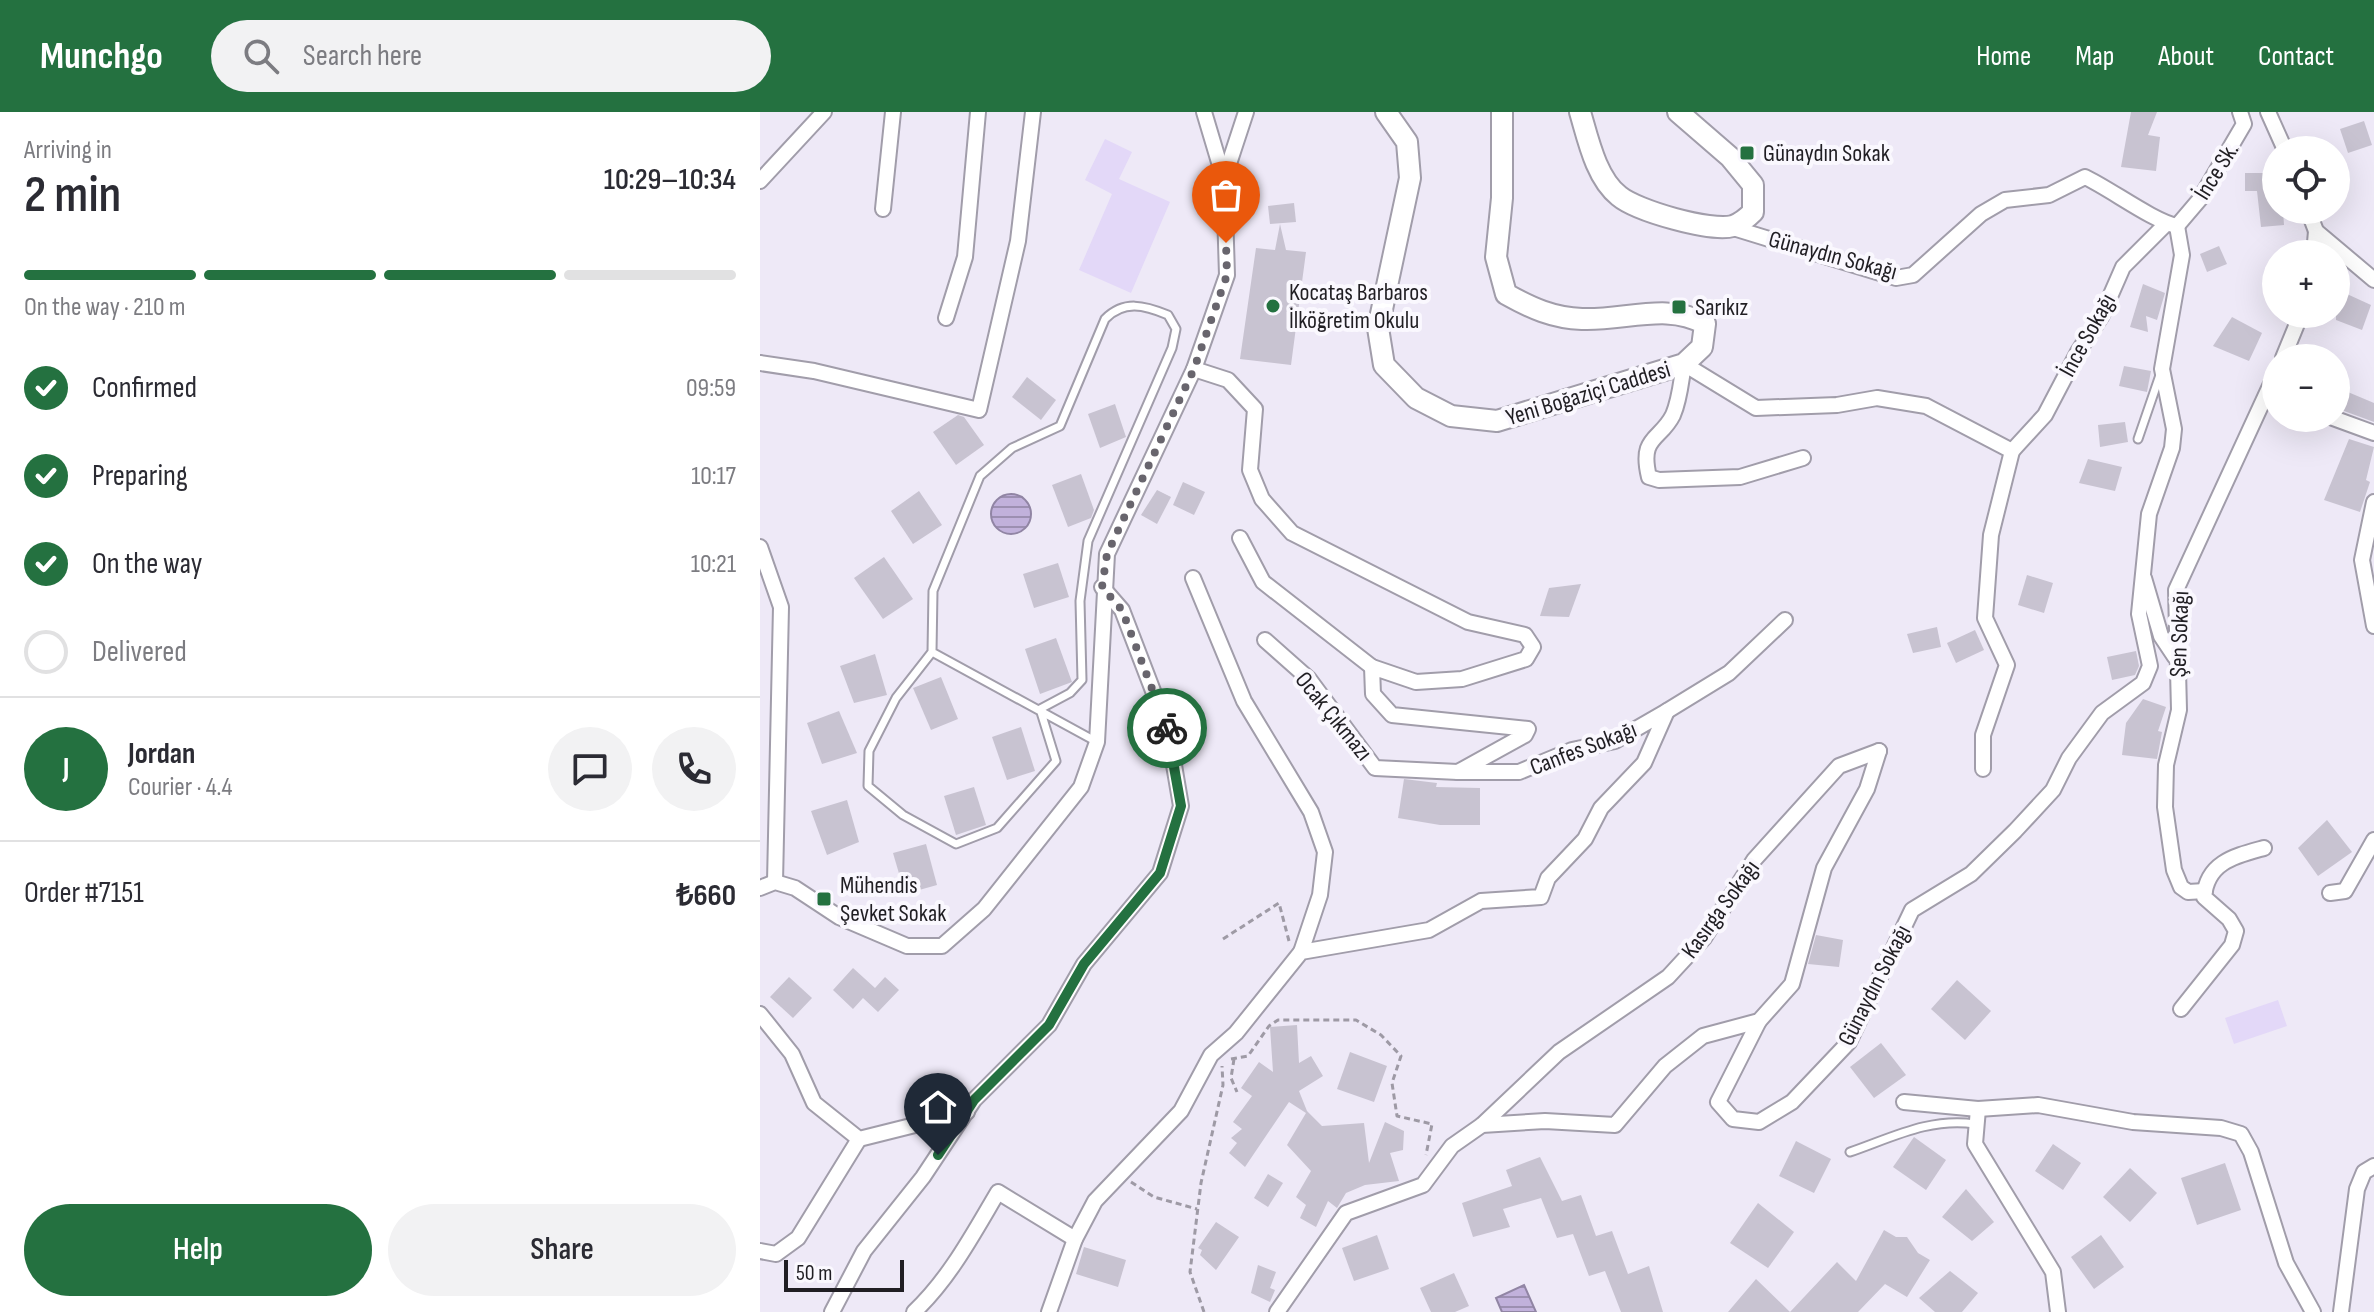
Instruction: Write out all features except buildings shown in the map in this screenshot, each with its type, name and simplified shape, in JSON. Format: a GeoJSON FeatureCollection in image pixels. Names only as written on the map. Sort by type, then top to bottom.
{"type":"FeatureCollection","features":[{"type":"Feature","properties":{"kind":"street"},"geometry":{"type":"LineString","coordinates":[[760,181],[824,112]]}},
{"type":"Feature","properties":{"kind":"street"},"geometry":{"type":"LineString","coordinates":[[883,209],[893,112]]}},
{"type":"Feature","properties":{"kind":"street"},"geometry":{"type":"LineString","coordinates":[[946,318],[965,257],[978,112]]}},
{"type":"Feature","properties":{"kind":"street"},"geometry":{"type":"LineString","coordinates":[[760,363],[814,371],[979,410],[1018,241],[1033,112]]}},
{"type":"Feature","properties":{"kind":"street"},"geometry":{"type":"LineString","coordinates":[[760,888],[775,882],[795,888],[839,917],[907,946],[942,946],[984,909],[1081,787],[1097,742],[1102,587],[1107,554],[1194,369],[1227,275],[1224,179],[1205,117],[1188,112]]}},
{"type":"Feature","properties":{"kind":"street"},"geometry":{"type":"LineString","coordinates":[[1224,179],[1246,112]]}},
{"type":"Feature","properties":{"kind":"street","name":"Yeni Boğaziçi Caddesi"},"geometry":{"type":"LineString","coordinates":[[1386,112],[1407,142],[1410,178],[1378,328],[1384,365],[1416,398],[1451,416],[1497,421],[1684,364],[1702,347],[1705,324],[1686,313],[1582,319],[1537,312],[1506,294],[1496,257],[1502,198],[1502,112]]}},
{"type":"Feature","properties":{"kind":"street"},"geometry":{"type":"LineString","coordinates":[[1580,112],[1605,178],[1619,196],[1692,223],[1730,227],[1753,212],[1753,185],[1730,157],[1678,112]]}},
{"type":"Feature","properties":{"kind":"street","name":"İnce Sk."},"geometry":{"type":"LineString","coordinates":[[2172,225],[2200,199],[2244,124],[2240,112]]}},
{"type":"Feature","properties":{"kind":"street"},"geometry":{"type":"LineString","coordinates":[[2268,112],[2279,136]]}},
{"type":"Feature","properties":{"kind":"street"},"geometry":{"type":"LineString","coordinates":[[2276,129],[2283,112]]}},
{"type":"Feature","properties":{"kind":"street","name":"Günaydın Sokağı"},"geometry":{"type":"LineString","coordinates":[[1730,227],[1896,278],[1913,275],[1981,214],[2005,200],[2049,195],[2085,177],[2123,195],[2172,225],[2182,255],[2165,335],[2162,369],[2174,429],[2172,448],[2149,514],[2139,614],[2150,666],[2143,683],[2102,713],[2069,758],[2053,790],[2015,831],[1971,874],[1912,910],[1849,1042],[1792,1102],[1759,1122],[1733,1119],[1718,1102],[1759,1021]]}},
{"type":"Feature","properties":{"kind":"street"},"geometry":{"type":"LineString","coordinates":[[2313,224],[2315,240]]}},
{"type":"Feature","properties":{"kind":"street","name":"İnce Sokağı"},"geometry":{"type":"LineString","coordinates":[[2012,451],[2045,415],[2078,352],[2102,315],[2123,267],[2172,225]]}},
{"type":"Feature","properties":{"kind":"street"},"geometry":{"type":"LineString","coordinates":[[2316,231],[2374,280]]}},
{"type":"Feature","properties":{"kind":"street"},"geometry":{"type":"LineString","coordinates":[[1803,458],[1740,477],[1659,480],[1649,477],[1645,461],[1653,435],[1671,420],[1679,401],[1684,364],[1756,408],[1837,405],[1877,398],[1926,406],[2012,451],[1991,535],[1985,618],[2007,665],[1983,735],[1983,769]]}},
{"type":"Feature","properties":{"kind":"street"},"geometry":{"type":"LineString","coordinates":[[1194,369],[1228,380],[1255,409],[1250,470],[1262,499],[1292,533],[1468,622],[1525,635],[1533,647],[1526,659],[1462,679],[1416,682],[1372,667],[1263,582],[1240,538]]}},
{"type":"Feature","properties":{"kind":"street","name":"Şen Sokağı"},"geometry":{"type":"LineString","coordinates":[[2205,891],[2188,892],[2181,887],[2174,870],[2167,820],[2166,765],[2179,710],[2175,657],[2176,590],[2262,414]]}},
{"type":"Feature","properties":{"kind":"street"},"geometry":{"type":"LineString","coordinates":[[2350,424],[2374,433]]}},
{"type":"Feature","properties":{"kind":"street"},"geometry":{"type":"LineString","coordinates":[[2374,502],[2362,560],[2374,626]]}},
{"type":"Feature","properties":{"kind":"street"},"geometry":{"type":"LineString","coordinates":[[760,547],[781,607],[775,882]]}},
{"type":"Feature","properties":{"kind":"street"},"geometry":{"type":"LineString","coordinates":[[2143,573],[2161,636],[2175,657]]}},
{"type":"Feature","properties":{"kind":"street"},"geometry":{"type":"LineString","coordinates":[[1049,1312],[1075,1239],[1095,1201],[1181,1111],[1211,1055],[1236,1033],[1297,956],[1320,895],[1325,852],[1311,812],[1244,701],[1193,578]]}},
{"type":"Feature","properties":{"kind":"street"},"geometry":{"type":"LineString","coordinates":[[839,1309],[864,1251],[923,1177],[967,1112],[1049,1025],[1084,964],[1160,873],[1181,806],[1168,730],[1122,610],[1102,587]]}},
{"type":"Feature","properties":{"kind":"street"},"geometry":{"type":"LineString","coordinates":[[1667,711],[1729,673],[1785,620]]}},
{"type":"Feature","properties":{"kind":"street","name":"Ocak Çıkmazı"},"geometry":{"type":"LineString","coordinates":[[1265,640],[1309,679],[1375,768],[1458,772]]}},
{"type":"Feature","properties":{"kind":"street","name":"Canfes Sokağı"},"geometry":{"type":"LineString","coordinates":[[1372,667],[1373,694],[1392,715],[1528,729],[1525,735],[1458,772]]}},
{"type":"Feature","properties":{"kind":"street","name":"Canfes Sokağı"},"geometry":{"type":"LineString","coordinates":[[1458,772],[1519,772],[1572,750],[1615,741],[1667,711]]}},
{"type":"Feature","properties":{"kind":"street","name":"Canfes Sokağı"},"geometry":{"type":"LineString","coordinates":[[1297,956],[1429,930],[1481,901],[1541,897],[1548,878],[1585,839],[1601,808],[1644,763],[1667,711]]}},
{"type":"Feature","properties":{"kind":"street","name":"Kasırga Sokağı"},"geometry":{"type":"LineString","coordinates":[[1277,1312],[1346,1213],[1423,1185],[1452,1146],[1482,1125],[1559,1052],[1668,977],[1704,938],[1754,860],[1839,766],[1879,751],[1867,789],[1824,868],[1792,984],[1759,1021]]}},
{"type":"Feature","properties":{"kind":"street"},"geometry":{"type":"LineString","coordinates":[[2330,893],[2345,891],[2374,840]]}},
{"type":"Feature","properties":{"kind":"street"},"geometry":{"type":"LineString","coordinates":[[2181,1009],[2232,945],[2236,931],[2229,919],[2204,897],[2205,881],[2215,868],[2230,857],[2264,848]]}},
{"type":"Feature","properties":{"kind":"street"},"geometry":{"type":"LineString","coordinates":[[760,1014],[792,1054],[814,1103],[859,1139]]}},
{"type":"Feature","properties":{"kind":"street"},"geometry":{"type":"LineString","coordinates":[[1482,1125],[1545,1121],[1615,1125],[1665,1066],[1703,1036],[1759,1021]]}},
{"type":"Feature","properties":{"kind":"street"},"geometry":{"type":"LineString","coordinates":[[1904,1102],[1976,1116],[2038,1105],[2133,1122],[2221,1128],[2241,1134],[2251,1152],[2286,1263],[2313,1312]]}},
{"type":"Feature","properties":{"kind":"street"},"geometry":{"type":"LineString","coordinates":[[760,1251],[776,1254],[798,1238],[859,1139],[967,1112]]}},
{"type":"Feature","properties":{"kind":"street"},"geometry":{"type":"LineString","coordinates":[[1976,1116],[1975,1144],[2053,1272],[2058,1312]]}},
{"type":"Feature","properties":{"kind":"street"},"geometry":{"type":"LineString","coordinates":[[2341,1312],[2357,1189],[2364,1172],[2374,1166]]}},
{"type":"Feature","properties":{"kind":"street"},"geometry":{"type":"LineString","coordinates":[[914,1312],[934,1294],[998,1192],[1075,1239]]}},
{"type":"Feature","properties":{"kind":"lane"},"geometry":{"type":"LineString","coordinates":[[1130,305],[1168,315],[1176,329],[1172,348],[1088,541],[1080,601],[1082,680],[1070,693],[1040,709],[1056,761],[997,828],[956,844],[903,815],[868,786],[869,751],[896,698],[932,652],[933,591],[980,476],[1012,448],[1060,426],[1105,319],[1116,308],[1130,305]]}},
{"type":"Feature","properties":{"kind":"lane"},"geometry":{"type":"LineString","coordinates":[[2138,439],[2162,369]]}},
{"type":"Feature","properties":{"kind":"lane"},"geometry":{"type":"LineString","coordinates":[[932,652],[1097,742]]}},
{"type":"Feature","properties":{"kind":"lane"},"geometry":{"type":"LineString","coordinates":[[1850,1152],[1925,1125],[1976,1116]]}},
{"type":"Feature","properties":{"kind":"path"},"geometry":{"type":"LineString","coordinates":[[1223,939],[1279,903],[1297,956]]}},
{"type":"Feature","properties":{"kind":"path"},"geometry":{"type":"LineString","coordinates":[[1211,1055],[1234,1059],[1248,1056],[1269,1026],[1278,1020],[1356,1020],[1381,1035],[1401,1056],[1392,1083],[1397,1116],[1432,1124],[1424,1160]]}},
{"type":"Feature","properties":{"kind":"path"},"geometry":{"type":"LineString","coordinates":[[1204,1312],[1190,1272],[1223,1085],[1221,1063],[1211,1055]]}},
{"type":"Feature","properties":{"kind":"path"},"geometry":{"type":"LineString","coordinates":[[1234,1059],[1231,1078],[1237,1092]]}},
{"type":"Feature","properties":{"kind":"path"},"geometry":{"type":"LineString","coordinates":[[1121,1175],[1154,1197],[1199,1209]]}},
{"type":"Feature","properties":{"kind":"shaded area"},"geometry":{"type":"Polygon","coordinates":[[[1105,139],[1132,152],[1119,179],[1170,202],[1131,293],[1079,270],[1112,194],[1085,180],[1105,139]]]}},
{"type":"Feature","properties":{"kind":"shaded area"},"geometry":{"type":"Polygon","coordinates":[[[1011,494],[1025,500],[1031,514],[1025,528],[1011,534],[997,528],[991,514],[997,500],[1011,494]]]}},
{"type":"Feature","properties":{"kind":"shaded area"},"geometry":{"type":"Polygon","coordinates":[[[2278,1000],[2287,1026],[2234,1044],[2225,1018],[2278,1000]]]}},
{"type":"Feature","properties":{"kind":"shaded area"},"geometry":{"type":"Polygon","coordinates":[[[1524,1285],[1536,1312],[1502,1312],[1496,1298],[1524,1285]]]}},
{"type":"Feature","properties":{"kind":"way so far"},"geometry":{"type":"LineString","coordinates":[[1167,728],[1136,654],[1122,610],[1102,587],[1107,554],[1194,369],[1210,326],[1227,275],[1226,243]]}},
{"type":"Feature","properties":{"kind":"place","name":"Günaydın Sokak"},"geometry":{"type":"Point","coordinates":[1747,153]}},
{"type":"Feature","properties":{"kind":"place","name":"Kocataş Barbaros İlköğretim Okulu"},"geometry":{"type":"Point","coordinates":[1273,306]}},
{"type":"Feature","properties":{"kind":"place","name":"Sarıkız"},"geometry":{"type":"Point","coordinates":[1679,307]}},
{"type":"Feature","properties":{"kind":"place","name":"Mühendis Şevket Sokak"},"geometry":{"type":"Point","coordinates":[824,899]}},
{"type":"Feature","properties":{"kind":"route"},"geometry":{"type":"LineString","coordinates":[[938,1155],[974,1100],[1049,1025],[1084,964],[1160,873],[1181,806],[1167,728]]}}]}
